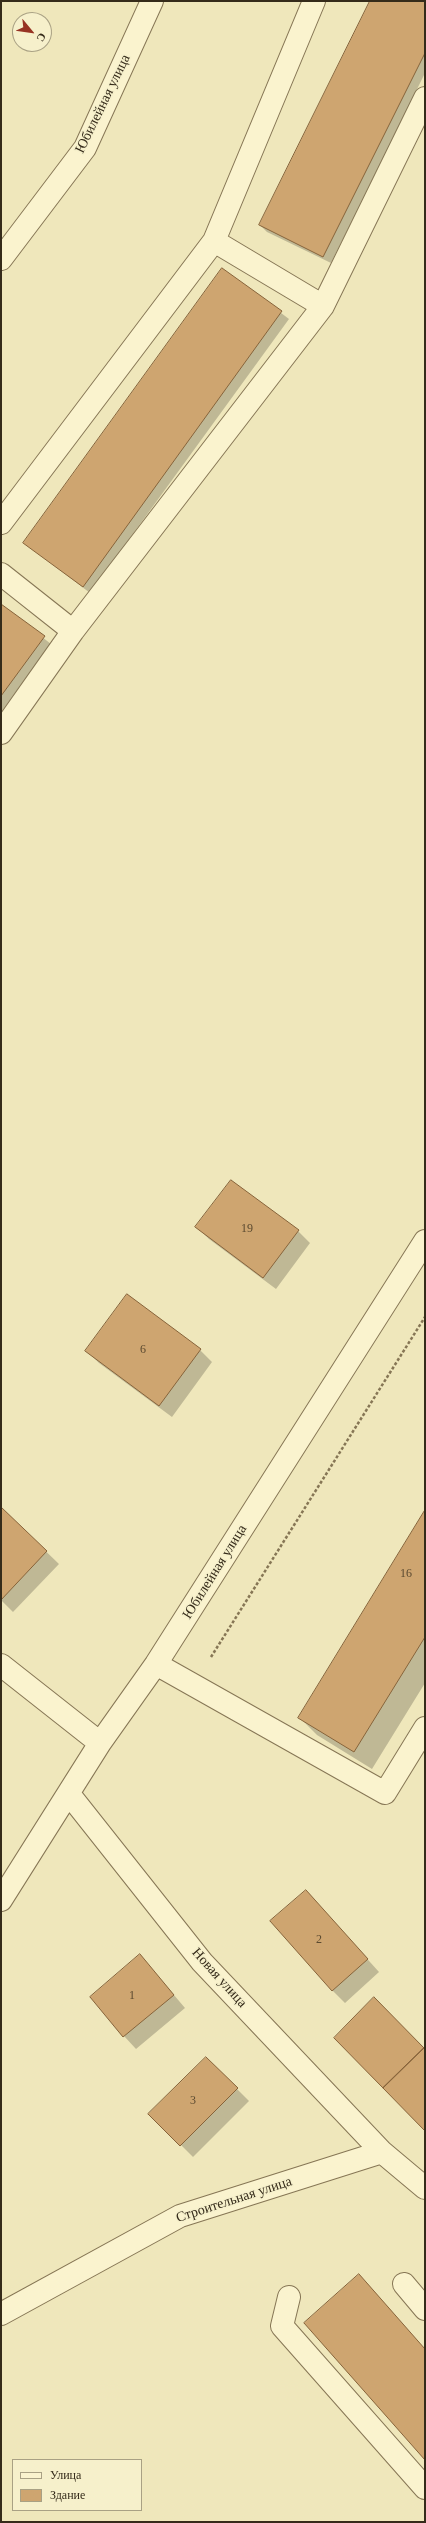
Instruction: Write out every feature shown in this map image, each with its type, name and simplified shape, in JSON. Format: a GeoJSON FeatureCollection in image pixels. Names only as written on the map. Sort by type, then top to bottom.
{"type":"FeatureCollection","features":[{"type":"Feature","properties":{"kind":"street","name":"Юбилейная улица"},"geometry":{"type":"LineString","coordinates":[[1,259],[85,148],[152,1]]}},
{"type":"Feature","properties":{"kind":"street"},"geometry":{"type":"LineString","coordinates":[[1,523],[214,241],[314,1]]}},
{"type":"Feature","properties":{"kind":"street"},"geometry":{"type":"LineString","coordinates":[[1,733],[73,631],[323,306],[425,98]]}},
{"type":"Feature","properties":{"kind":"street"},"geometry":{"type":"LineString","coordinates":[[214,241],[323,306]]}},
{"type":"Feature","properties":{"kind":"street"},"geometry":{"type":"LineString","coordinates":[[1,574],[73,631]]}},
{"type":"Feature","properties":{"kind":"street","name":"Юбилейная улица"},"geometry":{"type":"LineString","coordinates":[[1,1900],[100,1743],[156,1664],[425,1241]]}},
{"type":"Feature","properties":{"kind":"street"},"geometry":{"type":"LineString","coordinates":[[156,1664],[385,1793],[425,1728]]}},
{"type":"Feature","properties":{"kind":"street"},"geometry":{"type":"LineString","coordinates":[[1,1665],[100,1743]]}},
{"type":"Feature","properties":{"kind":"street","name":"Новая улица"},"geometry":{"type":"LineString","coordinates":[[68,1794],[202,1962],[382,2152]]}},
{"type":"Feature","properties":{"kind":"street"},"geometry":{"type":"LineString","coordinates":[[382,2152],[425,2188]]}},
{"type":"Feature","properties":{"kind":"street","name":"Строительная улица"},"geometry":{"type":"LineString","coordinates":[[1,2314],[180,2216],[382,2152]]}},
{"type":"Feature","properties":{"kind":"street"},"geometry":{"type":"LineString","coordinates":[[404,2284],[425,2309]]}},
{"type":"Feature","properties":{"kind":"street"},"geometry":{"type":"LineString","coordinates":[[289,2297],[282,2326],[425,2488]]}},
{"type":"Feature","properties":{"kind":"path"},"geometry":{"type":"LineString","coordinates":[[193,1685],[425,1317]]}},
{"type":"Feature","properties":{"kind":"building"},"geometry":{"type":"Polygon","coordinates":[[[370,1],[425,1],[425,53],[323,257],[259,225],[370,1]]]}},
{"type":"Feature","properties":{"kind":"building"},"geometry":{"type":"Polygon","coordinates":[[[222,268],[282,311],[83,587],[23,543],[222,268]]]}},
{"type":"Feature","properties":{"kind":"building"},"geometry":{"type":"Polygon","coordinates":[[[1,604],[45,636],[1,696],[1,604]]]}},
{"type":"Feature","properties":{"kind":"building"},"geometry":{"type":"Polygon","coordinates":[[[231,1180],[299,1230],[263,1278],[195,1227],[231,1180]]]}},
{"type":"Feature","properties":{"kind":"building"},"geometry":{"type":"Polygon","coordinates":[[[127,1294],[201,1349],[159,1406],[85,1351],[127,1294]]]}},
{"type":"Feature","properties":{"kind":"building"},"geometry":{"type":"Polygon","coordinates":[[[1,1507],[47,1551],[1,1600],[1,1507]]]}},
{"type":"Feature","properties":{"kind":"building"},"geometry":{"type":"Polygon","coordinates":[[[425,1510],[425,1637],[354,1752],[298,1718],[425,1510]]]}},
{"type":"Feature","properties":{"kind":"building"},"geometry":{"type":"Polygon","coordinates":[[[306,1890],[368,1959],[332,1991],[270,1921],[306,1890]]]}},
{"type":"Feature","properties":{"kind":"building"},"geometry":{"type":"Polygon","coordinates":[[[140,1954],[174,1995],[123,2037],[90,1997],[140,1954]]]}},
{"type":"Feature","properties":{"kind":"building"},"geometry":{"type":"Polygon","coordinates":[[[374,1997],[424,2048],[383,2088],[334,2038],[374,1997]]]}},
{"type":"Feature","properties":{"kind":"building"},"geometry":{"type":"Polygon","coordinates":[[[424,2048],[425,2049],[425,2131],[383,2088],[424,2048]]]}},
{"type":"Feature","properties":{"kind":"building"},"geometry":{"type":"Polygon","coordinates":[[[206,2057],[238,2088],[180,2146],[148,2114],[206,2057]]]}},
{"type":"Feature","properties":{"kind":"building"},"geometry":{"type":"Polygon","coordinates":[[[359,2274],[425,2349],[425,2460],[304,2323],[359,2274]]]}}]}
